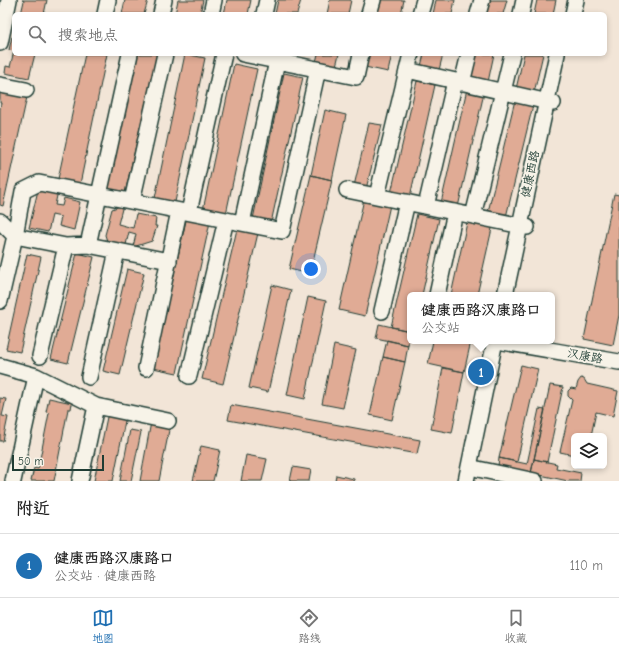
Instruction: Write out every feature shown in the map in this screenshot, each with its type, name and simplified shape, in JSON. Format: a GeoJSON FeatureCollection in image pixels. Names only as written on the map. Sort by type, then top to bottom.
{"type":"FeatureCollection","features":[{"type":"Feature","properties":{"kind":"street"},"geometry":{"type":"LineString","coordinates":[[0,43],[9,0]]}},
{"type":"Feature","properties":{"kind":"street"},"geometry":{"type":"LineString","coordinates":[[105,12],[108,0]]}},
{"type":"Feature","properties":{"kind":"street"},"geometry":{"type":"LineString","coordinates":[[161,12],[164,0]]}},
{"type":"Feature","properties":{"kind":"street"},"geometry":{"type":"LineString","coordinates":[[211,12],[214,0]]}},
{"type":"Feature","properties":{"kind":"street"},"geometry":{"type":"LineString","coordinates":[[264,12],[267,0]]}},
{"type":"Feature","properties":{"kind":"street"},"geometry":{"type":"LineString","coordinates":[[369,12],[372,0]]}},
{"type":"Feature","properties":{"kind":"street"},"geometry":{"type":"LineString","coordinates":[[421,12],[424,0]]}},
{"type":"Feature","properties":{"kind":"street"},"geometry":{"type":"LineString","coordinates":[[479,12],[482,0]]}},
{"type":"Feature","properties":{"kind":"street"},"geometry":{"type":"LineString","coordinates":[[521,12],[524,0]]}},
{"type":"Feature","properties":{"kind":"street"},"geometry":{"type":"LineString","coordinates":[[565,12],[568,0]]}},
{"type":"Feature","properties":{"kind":"street"},"geometry":{"type":"LineString","coordinates":[[573,12],[576,0]]}},
{"type":"Feature","properties":{"kind":"street"},"geometry":{"type":"LineString","coordinates":[[88,245],[130,56]]}},
{"type":"Feature","properties":{"kind":"street"},"geometry":{"type":"LineString","coordinates":[[132,201],[165,56]]}},
{"type":"Feature","properties":{"kind":"street"},"geometry":{"type":"LineString","coordinates":[[146,368],[169,262],[184,212],[223,56]]}},
{"type":"Feature","properties":{"kind":"street"},"geometry":{"type":"LineString","coordinates":[[255,56],[356,77],[361,56]]}},
{"type":"Feature","properties":{"kind":"street"},"geometry":{"type":"LineString","coordinates":[[377,196],[410,56]]}},
{"type":"Feature","properties":{"kind":"street"},"geometry":{"type":"LineString","coordinates":[[426,206],[458,82],[468,56]]}},
{"type":"Feature","properties":{"kind":"street"},"geometry":{"type":"LineString","coordinates":[[474,216],[512,56]]}},
{"type":"Feature","properties":{"kind":"street","name":"健康西路"},"geometry":{"type":"LineString","coordinates":[[550,102],[556,56]]}},
{"type":"Feature","properties":{"kind":"street","name":"健康西路"},"geometry":{"type":"LineString","coordinates":[[505,292],[523,226],[550,102],[563,56]]}},
{"type":"Feature","properties":{"kind":"street"},"geometry":{"type":"LineString","coordinates":[[242,223],[277,61]]}},
{"type":"Feature","properties":{"kind":"street"},"geometry":{"type":"LineString","coordinates":[[0,301],[15,236],[23,191],[39,183],[282,231],[318,69]]}},
{"type":"Feature","properties":{"kind":"street"},"geometry":{"type":"LineString","coordinates":[[407,70],[550,102]]}},
{"type":"Feature","properties":{"kind":"street"},"geometry":{"type":"LineString","coordinates":[[0,85],[26,90]]}},
{"type":"Feature","properties":{"kind":"street"},"geometry":{"type":"LineString","coordinates":[[347,190],[523,226]]}},
{"type":"Feature","properties":{"kind":"street"},"geometry":{"type":"LineString","coordinates":[[382,311],[407,202]]}},
{"type":"Feature","properties":{"kind":"street"},"geometry":{"type":"LineString","coordinates":[[438,292],[455,212]]}},
{"type":"Feature","properties":{"kind":"street"},"geometry":{"type":"LineString","coordinates":[[189,376],[226,220]]}},
{"type":"Feature","properties":{"kind":"street"},"geometry":{"type":"LineString","coordinates":[[0,221],[15,236],[66,246],[88,245],[169,262]]}},
{"type":"Feature","properties":{"kind":"street","name":"健康西路"},"geometry":{"type":"LineString","coordinates":[[513,292],[523,226]]}},
{"type":"Feature","properties":{"kind":"street"},"geometry":{"type":"LineString","coordinates":[[40,356],[66,246]]}},
{"type":"Feature","properties":{"kind":"street"},"geometry":{"type":"LineString","coordinates":[[89,377],[117,251]]}},
{"type":"Feature","properties":{"kind":"street"},"geometry":{"type":"LineString","coordinates":[[499,344],[477,475],[535,481]]}},
{"type":"Feature","properties":{"kind":"street"},"geometry":{"type":"LineString","coordinates":[[466,481],[499,344]]}},
{"type":"Feature","properties":{"kind":"street","name":"汉康路"},"geometry":{"type":"LineString","coordinates":[[517,344],[619,362]]}},
{"type":"Feature","properties":{"kind":"street"},"geometry":{"type":"LineString","coordinates":[[0,366],[36,376],[96,406],[168,421]]}},
{"type":"Feature","properties":{"kind":"street"},"geometry":{"type":"LineString","coordinates":[[13,481],[36,376]]}},
{"type":"Feature","properties":{"kind":"street"},"geometry":{"type":"LineString","coordinates":[[80,481],[96,406]]}},
{"type":"Feature","properties":{"kind":"building"},"geometry":{"type":"Polygon","coordinates":[[[22,0],[47,0],[44,12],[21,12],[24,1],[22,0]]]}},
{"type":"Feature","properties":{"kind":"building"},"geometry":{"type":"Polygon","coordinates":[[[125,0],[148,0],[145,12],[122,12],[125,0]]]}},
{"type":"Feature","properties":{"kind":"building"},"geometry":{"type":"Polygon","coordinates":[[[178,0],[203,0],[200,12],[175,12],[178,0]]]}},
{"type":"Feature","properties":{"kind":"building"},"geometry":{"type":"Polygon","coordinates":[[[227,0],[251,0],[248,12],[224,12],[227,0]]]}},
{"type":"Feature","properties":{"kind":"building"},"geometry":{"type":"Polygon","coordinates":[[[278,0],[301,0],[298,12],[275,12],[278,0]]]}},
{"type":"Feature","properties":{"kind":"building"},"geometry":{"type":"Polygon","coordinates":[[[330,0],[351,0],[348,12],[327,12],[330,0]]]}},
{"type":"Feature","properties":{"kind":"building"},"geometry":{"type":"Polygon","coordinates":[[[381,0],[404,0],[401,12],[378,12],[381,0]]]}},
{"type":"Feature","properties":{"kind":"building"},"geometry":{"type":"Polygon","coordinates":[[[436,0],[455,0],[452,12],[433,12],[436,0]]]}},
{"type":"Feature","properties":{"kind":"building"},"geometry":{"type":"Polygon","coordinates":[[[487,0],[507,0],[504,12],[484,12],[487,0]]]}},
{"type":"Feature","properties":{"kind":"building"},"geometry":{"type":"Polygon","coordinates":[[[537,0],[556,0],[553,12],[534,12],[537,0]]]}},
{"type":"Feature","properties":{"kind":"building"},"geometry":{"type":"Polygon","coordinates":[[[12,37],[12,51],[9,50],[12,37]]]}},
{"type":"Feature","properties":{"kind":"building"},"geometry":{"type":"Polygon","coordinates":[[[13,56],[34,56],[29,78],[5,73],[6,66],[10,67],[13,56]]]}},
{"type":"Feature","properties":{"kind":"building"},"geometry":{"type":"Polygon","coordinates":[[[85,56],[107,56],[80,184],[58,179],[85,56]]]}},
{"type":"Feature","properties":{"kind":"building"},"geometry":{"type":"Polygon","coordinates":[[[136,56],[157,56],[125,193],[106,189],[136,56]]]}},
{"type":"Feature","properties":{"kind":"building"},"geometry":{"type":"Polygon","coordinates":[[[185,56],[205,58],[175,202],[155,198],[185,56]]]}},
{"type":"Feature","properties":{"kind":"building"},"geometry":{"type":"Polygon","coordinates":[[[318,56],[338,56],[336,66],[316,62],[318,56]]]}},
{"type":"Feature","properties":{"kind":"building"},"geometry":{"type":"Polygon","coordinates":[[[368,56],[392,56],[388,72],[365,67],[368,56]]]}},
{"type":"Feature","properties":{"kind":"building"},"geometry":{"type":"Polygon","coordinates":[[[424,56],[442,56],[439,70],[421,66],[424,56]]]}},
{"type":"Feature","properties":{"kind":"building"},"geometry":{"type":"Polygon","coordinates":[[[474,56],[494,56],[488,82],[469,78],[474,56]]]}},
{"type":"Feature","properties":{"kind":"building"},"geometry":{"type":"Polygon","coordinates":[[[524,56],[543,56],[534,93],[516,89],[524,56]]]}},
{"type":"Feature","properties":{"kind":"building"},"geometry":{"type":"Polygon","coordinates":[[[234,64],[257,69],[226,214],[203,210],[234,64]]]}},
{"type":"Feature","properties":{"kind":"building"},"geometry":{"type":"Polygon","coordinates":[[[284,73],[303,77],[271,223],[253,219],[284,73]]]}},
{"type":"Feature","properties":{"kind":"building"},"geometry":{"type":"Polygon","coordinates":[[[417,81],[435,85],[410,197],[391,193],[417,81]]]}},
{"type":"Feature","properties":{"kind":"building"},"geometry":{"type":"Polygon","coordinates":[[[467,89],[484,93],[458,207],[441,203],[467,89]]]}},
{"type":"Feature","properties":{"kind":"building"},"geometry":{"type":"Polygon","coordinates":[[[0,91],[27,97],[3,206],[0,205],[0,91]]]}},
{"type":"Feature","properties":{"kind":"building"},"geometry":{"type":"Polygon","coordinates":[[[515,100],[533,105],[506,217],[488,212],[515,100]]]}},
{"type":"Feature","properties":{"kind":"building"},"geometry":{"type":"Polygon","coordinates":[[[325,110],[346,115],[332,180],[311,175],[325,110]]]}},
{"type":"Feature","properties":{"kind":"building"},"geometry":{"type":"Polygon","coordinates":[[[369,123],[382,125],[366,189],[354,186],[369,123]]]}},
{"type":"Feature","properties":{"kind":"building"},"geometry":{"type":"Polygon","coordinates":[[[311,175],[332,180],[310,274],[289,269],[311,175]]]}},
{"type":"Feature","properties":{"kind":"building"},"geometry":{"type":"Polygon","coordinates":[[[39,186],[58,191],[55,205],[62,206],[64,198],[80,202],[74,230],[59,226],[61,217],[52,215],[48,232],[29,228],[39,186]]]}},
{"type":"Feature","properties":{"kind":"building"},"geometry":{"type":"Polygon","coordinates":[[[614,194],[619,195],[619,315],[613,345],[584,339],[614,194]]]}},
{"type":"Feature","properties":{"kind":"building"},"geometry":{"type":"Polygon","coordinates":[[[364,199],[390,205],[365,316],[339,310],[364,199]]]}},
{"type":"Feature","properties":{"kind":"building"},"geometry":{"type":"Polygon","coordinates":[[[123,205],[118,224],[133,228],[136,214],[156,218],[155,226],[157,226],[152,241],[133,247],[136,234],[129,232],[125,249],[108,244],[105,235],[112,209],[123,205]]]}},
{"type":"Feature","properties":{"kind":"building"},"geometry":{"type":"Polygon","coordinates":[[[417,214],[439,219],[423,292],[407,292],[407,330],[391,327],[417,214]]]}},
{"type":"Feature","properties":{"kind":"building"},"geometry":{"type":"Polygon","coordinates":[[[187,216],[210,222],[177,373],[153,368],[187,216]]]}},
{"type":"Feature","properties":{"kind":"building"},"geometry":{"type":"Polygon","coordinates":[[[468,218],[493,224],[478,292],[452,292],[468,218]]]}},
{"type":"Feature","properties":{"kind":"building"},"geometry":{"type":"Polygon","coordinates":[[[237,229],[258,233],[223,384],[202,379],[237,229]]]}},
{"type":"Feature","properties":{"kind":"building"},"geometry":{"type":"Polygon","coordinates":[[[77,253],[94,257],[68,363],[51,359],[77,253]]]}},
{"type":"Feature","properties":{"kind":"building"},"geometry":{"type":"Polygon","coordinates":[[[27,254],[41,257],[20,352],[6,349],[27,254]]]}},
{"type":"Feature","properties":{"kind":"building"},"geometry":{"type":"Polygon","coordinates":[[[127,269],[144,273],[120,375],[103,371],[127,269]]]}},
{"type":"Feature","properties":{"kind":"building"},"geometry":{"type":"Polygon","coordinates":[[[272,285],[291,290],[268,392],[249,388],[272,285]]]}},
{"type":"Feature","properties":{"kind":"building"},"geometry":{"type":"Polygon","coordinates":[[[308,297],[326,301],[305,399],[287,395],[308,297]]]}},
{"type":"Feature","properties":{"kind":"building"},"geometry":{"type":"Polygon","coordinates":[[[379,324],[407,330],[408,345],[376,338],[379,324]]]}},
{"type":"Feature","properties":{"kind":"building"},"geometry":{"type":"Polygon","coordinates":[[[387,340],[408,345],[405,362],[383,357],[387,340]]]}},
{"type":"Feature","properties":{"kind":"building"},"geometry":{"type":"Polygon","coordinates":[[[432,344],[470,344],[464,372],[428,364],[432,344]]]}},
{"type":"Feature","properties":{"kind":"building"},"geometry":{"type":"Polygon","coordinates":[[[334,345],[356,350],[343,408],[322,404],[334,345]]]}},
{"type":"Feature","properties":{"kind":"building"},"geometry":{"type":"Polygon","coordinates":[[[383,357],[405,362],[392,420],[370,415],[383,357]]]}},
{"type":"Feature","properties":{"kind":"building"},"geometry":{"type":"Polygon","coordinates":[[[521,365],[538,369],[517,462],[499,458],[521,365]]]}},
{"type":"Feature","properties":{"kind":"building"},"geometry":{"type":"Polygon","coordinates":[[[443,368],[464,372],[452,433],[431,429],[443,368]]]}},
{"type":"Feature","properties":{"kind":"building"},"geometry":{"type":"Polygon","coordinates":[[[581,378],[584,379],[587,384],[618,391],[613,416],[596,412],[592,433],[571,433],[571,454],[560,452],[572,400],[568,396],[568,391],[571,388],[576,389],[581,378]]]}},
{"type":"Feature","properties":{"kind":"building"},"geometry":{"type":"Polygon","coordinates":[[[550,385],[563,387],[547,462],[534,459],[550,385]]]}},
{"type":"Feature","properties":{"kind":"building"},"geometry":{"type":"Polygon","coordinates":[[[0,398],[6,399],[2,416],[8,417],[3,441],[0,441],[0,398]]]}},
{"type":"Feature","properties":{"kind":"building"},"geometry":{"type":"Polygon","coordinates":[[[49,398],[72,403],[71,409],[68,409],[54,481],[31,481],[34,468],[38,469],[49,413],[46,412],[49,398]]]}},
{"type":"Feature","properties":{"kind":"building"},"geometry":{"type":"Polygon","coordinates":[[[231,405],[420,440],[417,454],[228,420],[231,405]]]}},
{"type":"Feature","properties":{"kind":"building"},"geometry":{"type":"Polygon","coordinates":[[[539,409],[545,410],[531,473],[498,466],[499,458],[527,464],[539,409]]]}},
{"type":"Feature","properties":{"kind":"building"},"geometry":{"type":"Polygon","coordinates":[[[108,412],[126,416],[113,481],[94,481],[108,412]]]}},
{"type":"Feature","properties":{"kind":"building"},"geometry":{"type":"Polygon","coordinates":[[[151,422],[170,425],[159,481],[140,481],[151,422]]]}},
{"type":"Feature","properties":{"kind":"building"},"geometry":{"type":"Polygon","coordinates":[[[130,430],[141,432],[131,481],[120,481],[130,430]]]}},
{"type":"Feature","properties":{"kind":"building"},"geometry":{"type":"Polygon","coordinates":[[[201,446],[220,450],[213,481],[193,481],[201,446]]]}},
{"type":"Feature","properties":{"kind":"building"},"geometry":{"type":"Polygon","coordinates":[[[246,455],[267,459],[262,481],[241,481],[246,455]]]}},
{"type":"Feature","properties":{"kind":"building"},"geometry":{"type":"Polygon","coordinates":[[[534,459],[557,464],[556,468],[581,473],[580,481],[568,481],[531,473],[534,459]]]}},
{"type":"Feature","properties":{"kind":"building"},"geometry":{"type":"Polygon","coordinates":[[[293,467],[311,470],[309,481],[290,481],[293,467]]]}},
{"type":"Feature","properties":{"kind":"building"},"geometry":{"type":"Polygon","coordinates":[[[336,475],[354,479],[354,481],[335,481],[336,475]]]}},
{"type":"Feature","properties":{"kind":"place","name":"健康西路汉康路口"},"geometry":{"type":"Point","coordinates":[481,372]}}]}
